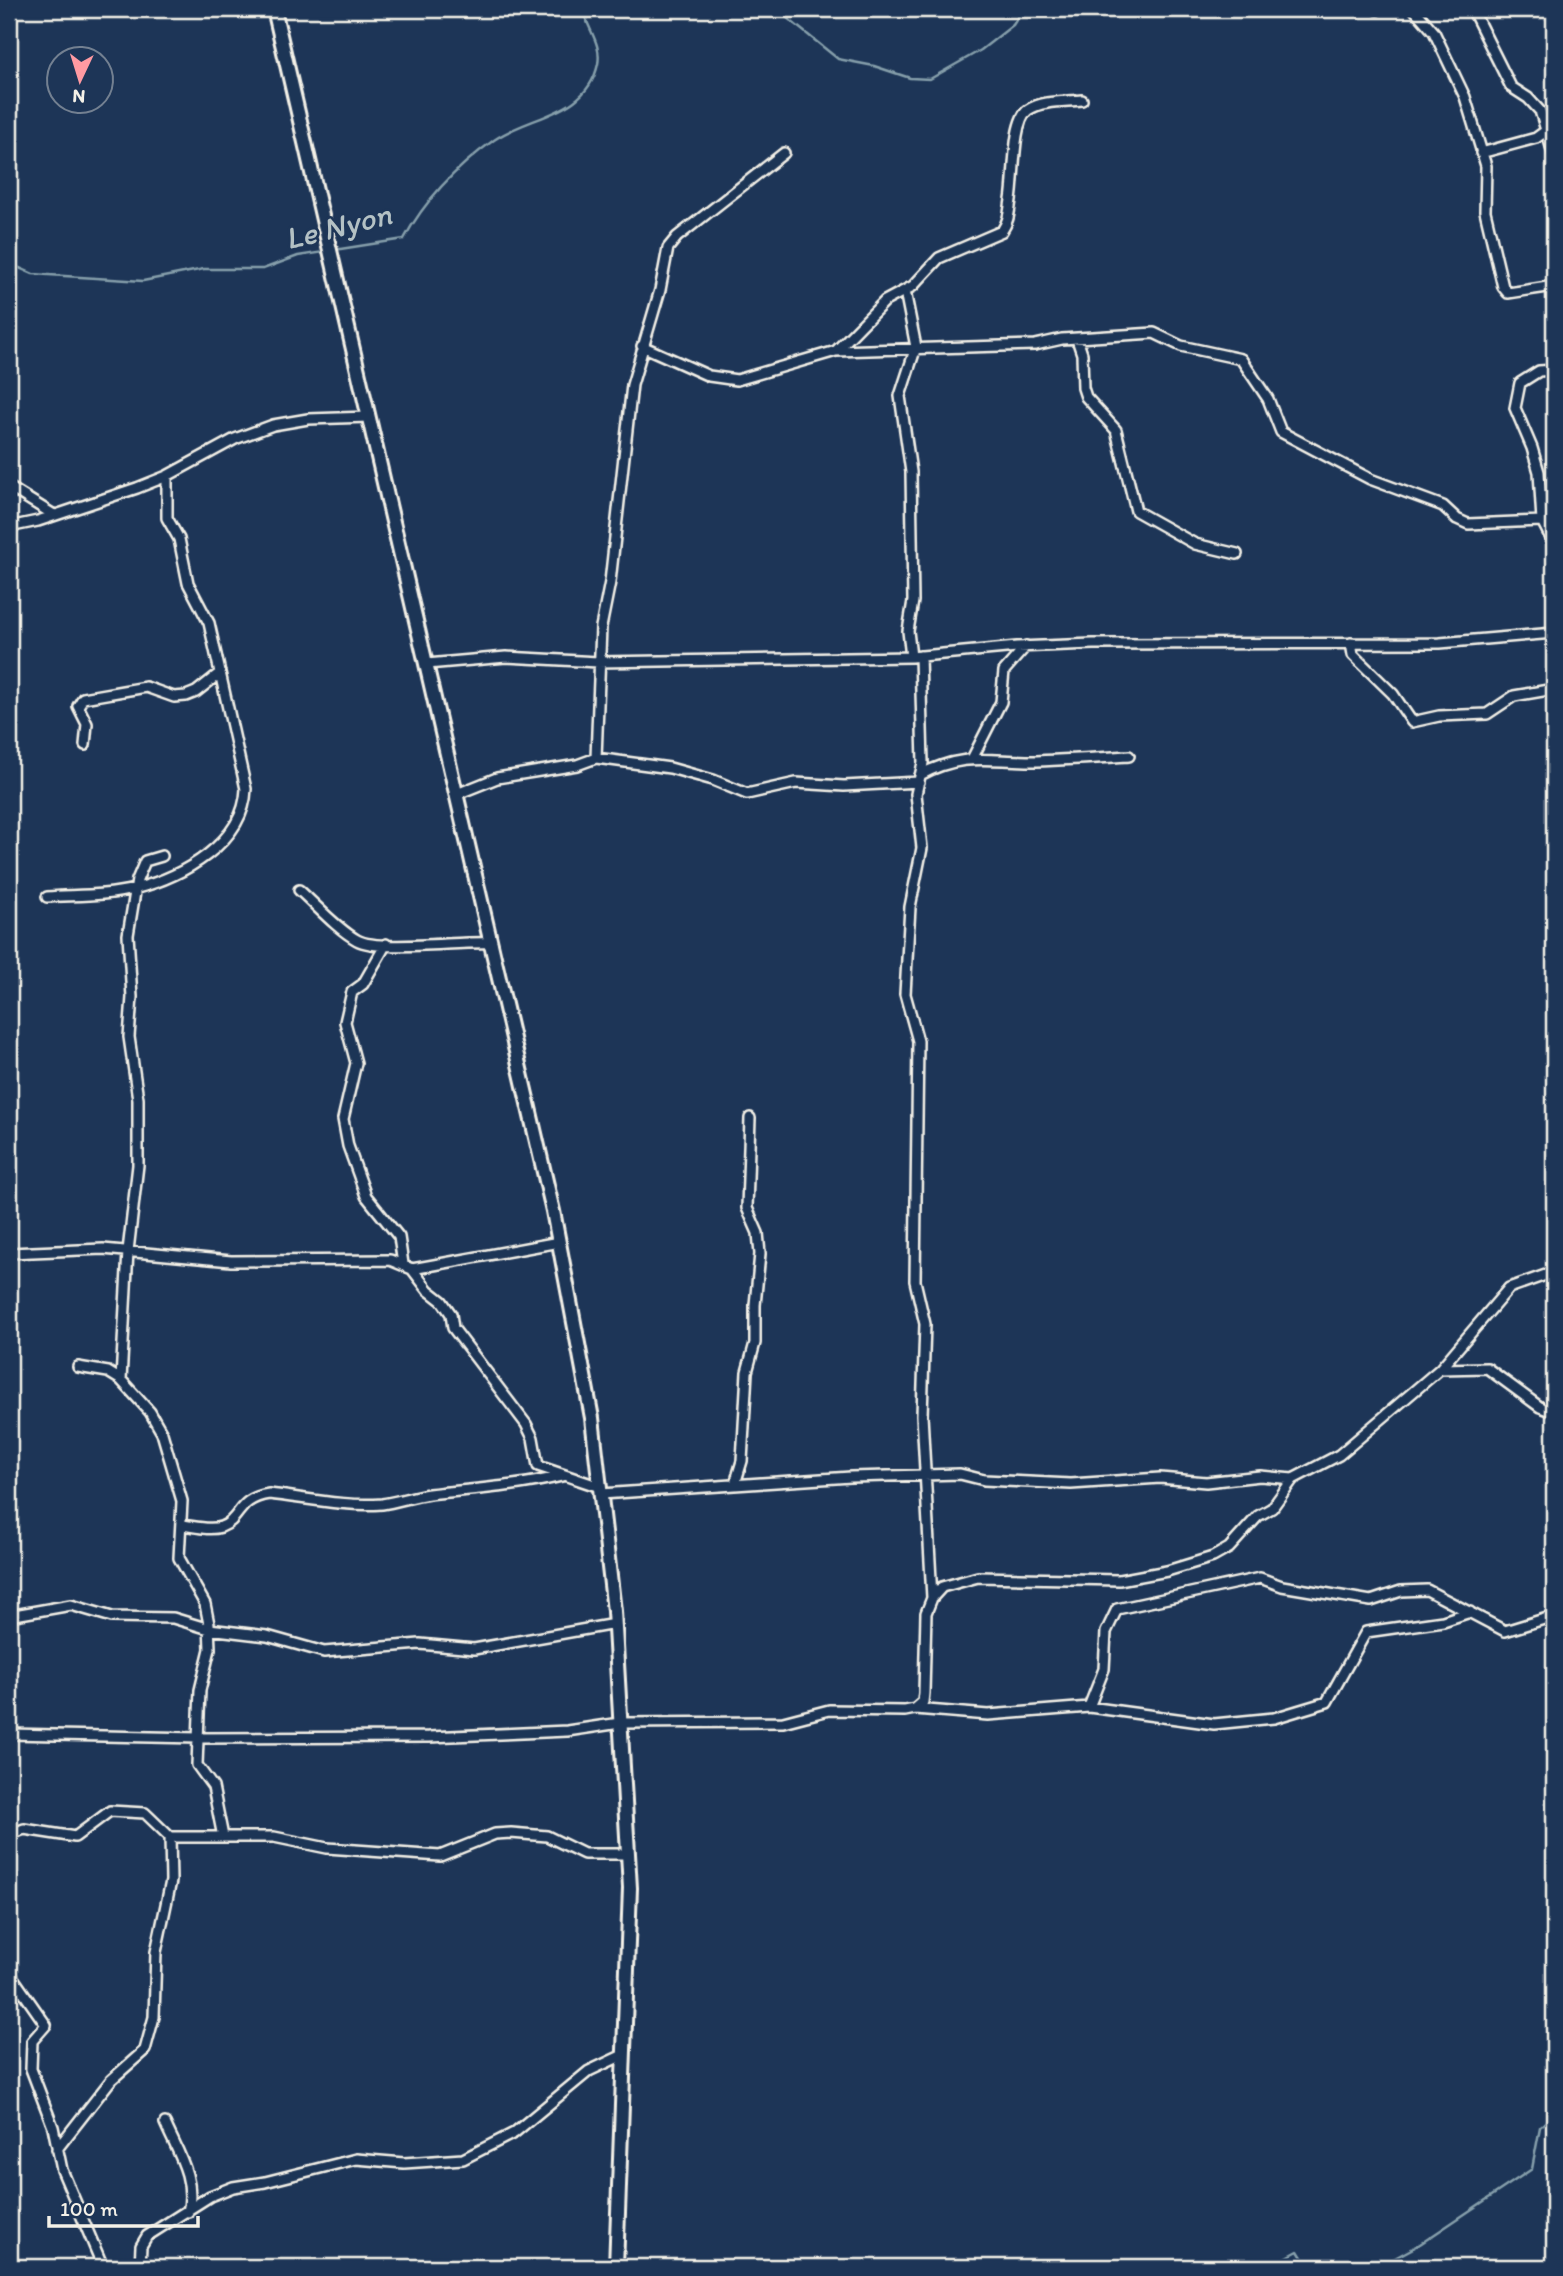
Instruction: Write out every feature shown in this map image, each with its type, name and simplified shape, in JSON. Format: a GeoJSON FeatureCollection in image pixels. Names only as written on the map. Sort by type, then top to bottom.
{"type":"FeatureCollection","features":[{"type":"Feature","properties":{"kind":"main road"},"geometry":{"type":"LineString","coordinates":[[274,9],[492,943],[559,1242],[592,1418],[615,1624],[628,1854],[629,1928],[616,2267]]}},
{"type":"Feature","properties":{"kind":"street"},"geometry":{"type":"LineString","coordinates":[[1413,9],[1434,32],[1451,65],[1482,153],[1488,180],[1485,211],[1503,287],[1508,293],[1554,286]]}},
{"type":"Feature","properties":{"kind":"street"},"geometry":{"type":"LineString","coordinates":[[1472,9],[1511,88],[1528,98],[1551,127],[1554,156]]}},
{"type":"Feature","properties":{"kind":"street"},"geometry":{"type":"LineString","coordinates":[[836,351],[885,301],[905,291],[939,258],[1002,231],[1008,223],[1015,178],[1018,123],[1026,111],[1043,104],[1082,100]]}},
{"type":"Feature","properties":{"kind":"street"},"geometry":{"type":"LineString","coordinates":[[1482,153],[1536,138],[1551,127]]}},
{"type":"Feature","properties":{"kind":"street"},"geometry":{"type":"LineString","coordinates":[[596,758],[598,662],[632,385],[672,243],[785,153]]}},
{"type":"Feature","properties":{"kind":"street"},"geometry":{"type":"LineString","coordinates":[[905,291],[916,347],[900,396],[911,472],[913,601],[908,631],[915,656],[923,763],[916,794],[922,848],[910,907],[905,994],[918,1041],[915,1281],[925,1324],[922,1415],[932,1598]]}},
{"type":"Feature","properties":{"kind":"street"},"geometry":{"type":"LineString","coordinates":[[642,346],[723,380],[747,378],[836,351],[1035,345],[1154,333],[1181,346],[1241,359],[1268,399],[1281,432],[1337,464],[1443,506],[1457,519],[1468,524],[1542,521]]}},
{"type":"Feature","properties":{"kind":"street"},"geometry":{"type":"LineString","coordinates":[[1077,339],[1082,354],[1083,388],[1086,397],[1116,430],[1136,511],[1195,544],[1237,554]]}},
{"type":"Feature","properties":{"kind":"street"},"geometry":{"type":"LineString","coordinates":[[1554,370],[1539,371],[1520,383],[1516,408],[1539,472],[1542,521],[1554,544]]}},
{"type":"Feature","properties":{"kind":"street"},"geometry":{"type":"LineString","coordinates":[[9,527],[54,515],[167,476],[235,439],[273,425],[308,419],[369,416]]}},
{"type":"Feature","properties":{"kind":"street"},"geometry":{"type":"LineString","coordinates":[[47,897],[135,889],[214,851],[237,824],[246,808],[246,789],[209,623],[188,583],[179,539],[167,518],[167,476]]}},
{"type":"Feature","properties":{"kind":"street"},"geometry":{"type":"LineString","coordinates":[[9,487],[54,515]]}},
{"type":"Feature","properties":{"kind":"street"},"geometry":{"type":"LineString","coordinates":[[427,664],[506,657],[598,662],[915,656],[1026,646],[1440,643],[1554,633]]}},
{"type":"Feature","properties":{"kind":"street"},"geometry":{"type":"LineString","coordinates":[[1351,643],[1353,655],[1393,694],[1412,722],[1439,716],[1487,714],[1514,696],[1554,689]]}},
{"type":"Feature","properties":{"kind":"street"},"geometry":{"type":"LineString","coordinates":[[973,757],[1001,702],[1004,671],[1026,646]]}},
{"type":"Feature","properties":{"kind":"street"},"geometry":{"type":"LineString","coordinates":[[85,745],[87,724],[78,706],[83,698],[146,687],[174,697],[186,696],[220,673]]}},
{"type":"Feature","properties":{"kind":"street"},"geometry":{"type":"LineString","coordinates":[[457,794],[497,778],[577,765],[596,758],[670,768],[713,780],[747,794],[796,783],[844,786],[920,778],[939,765],[973,757],[1033,761],[1129,756]]}},
{"type":"Feature","properties":{"kind":"street"},"geometry":{"type":"LineString","coordinates":[[121,1380],[128,1251],[138,1165],[138,1099],[131,1066],[132,997],[128,935],[135,889],[145,861],[162,856]]}},
{"type":"Feature","properties":{"kind":"street"},"geometry":{"type":"LineString","coordinates":[[299,890],[358,941],[413,946],[450,942],[492,943]]}},
{"type":"Feature","properties":{"kind":"street"},"geometry":{"type":"LineString","coordinates":[[386,944],[363,984],[352,992],[345,1021],[356,1063],[343,1119],[348,1146],[366,1196],[398,1237],[403,1264]]}},
{"type":"Feature","properties":{"kind":"street"},"geometry":{"type":"LineString","coordinates":[[735,1484],[742,1461],[747,1372],[755,1343],[755,1305],[760,1254],[758,1233],[747,1208],[750,1118]]}},
{"type":"Feature","properties":{"kind":"street"},"geometry":{"type":"LineString","coordinates":[[412,1269],[559,1242]]}},
{"type":"Feature","properties":{"kind":"street"},"geometry":{"type":"LineString","coordinates":[[9,1253],[103,1249],[231,1261],[371,1259],[403,1264],[412,1269],[428,1290],[442,1301],[451,1314],[453,1328],[526,1424],[533,1438],[538,1466],[601,1491],[709,1489],[735,1484],[960,1474],[984,1480],[1071,1484],[1160,1478],[1206,1482],[1260,1476],[1293,1479]]}},
{"type":"Feature","properties":{"kind":"street"},"geometry":{"type":"LineString","coordinates":[[915,1709],[923,1702],[926,1613],[932,1598],[942,1587],[978,1577],[1119,1580],[1167,1571],[1213,1557],[1228,1548],[1258,1516],[1272,1508],[1293,1479],[1339,1455],[1440,1370],[1509,1288],[1554,1272]]}},
{"type":"Feature","properties":{"kind":"street"},"geometry":{"type":"LineString","coordinates":[[78,1367],[108,1373],[121,1380],[150,1412],[162,1433],[182,1501],[178,1558],[205,1604],[209,1629],[210,1649],[200,1690],[197,1765],[213,1787],[223,1837]]}},
{"type":"Feature","properties":{"kind":"street"},"geometry":{"type":"LineString","coordinates":[[1440,1370],[1487,1368],[1540,1407],[1554,1412]]}},
{"type":"Feature","properties":{"kind":"street"},"geometry":{"type":"LineString","coordinates":[[182,1525],[220,1527],[233,1519],[239,1507],[252,1497],[269,1494],[383,1504],[430,1494],[458,1494],[478,1487],[528,1485],[562,1476]]}},
{"type":"Feature","properties":{"kind":"street"},"geometry":{"type":"LineString","coordinates":[[1088,1707],[1104,1669],[1106,1632],[1116,1609],[1260,1578],[1282,1587],[1371,1601],[1401,1591],[1427,1590],[1505,1631],[1554,1616]]}},
{"type":"Feature","properties":{"kind":"street"},"geometry":{"type":"LineString","coordinates":[[9,1616],[71,1605],[112,1617],[173,1618],[209,1629],[267,1636],[324,1652],[420,1644],[474,1649],[615,1624]]}},
{"type":"Feature","properties":{"kind":"street"},"geometry":{"type":"LineString","coordinates":[[9,1734],[198,1738],[429,1737],[567,1731],[620,1723],[783,1723],[829,1710],[915,1709],[988,1716],[1088,1707],[1214,1724],[1274,1718],[1326,1702],[1366,1632],[1443,1621],[1470,1612]]}},
{"type":"Feature","properties":{"kind":"street"},"geometry":{"type":"LineString","coordinates":[[9,1835],[24,1829],[75,1837],[110,1811],[145,1813],[170,1837],[274,1837],[327,1848],[440,1856],[495,1833],[511,1833],[547,1836],[584,1854],[628,1854]]}},
{"type":"Feature","properties":{"kind":"street"},"geometry":{"type":"LineString","coordinates":[[57,2149],[111,2080],[145,2050],[154,2017],[156,1952],[171,1881],[170,1837]]}},
{"type":"Feature","properties":{"kind":"street"},"geometry":{"type":"LineString","coordinates":[[9,1972],[46,2025],[32,2042],[31,2069],[70,2191],[103,2267]]}},
{"type":"Feature","properties":{"kind":"street"},"geometry":{"type":"LineString","coordinates":[[140,2267],[141,2246],[147,2236],[210,2196],[233,2187],[265,2182],[356,2159],[404,2163],[463,2159],[514,2133],[589,2071],[623,2054]]}},
{"type":"Feature","properties":{"kind":"street"},"geometry":{"type":"LineString","coordinates":[[165,2123],[189,2178],[192,2194],[188,2212]]}},
{"type":"Feature","properties":{"kind":"waterway","name":"Le Nyon"},"geometry":{"type":"LineString","coordinates":[[334,250],[404,239],[432,197],[455,172],[481,150],[508,132],[555,112],[582,94],[592,81],[599,56],[583,9]]}},
{"type":"Feature","properties":{"kind":"waterway","name":"Le Nyon"},"geometry":{"type":"LineString","coordinates":[[776,9],[838,59],[874,66],[910,78],[930,79],[981,50],[1013,25],[1023,9]]}},
{"type":"Feature","properties":{"kind":"waterway","name":"Le Nyon"},"geometry":{"type":"LineString","coordinates":[[9,258],[15,266],[33,274],[143,281],[204,269],[263,269],[298,256],[324,252]]}},
{"type":"Feature","properties":{"kind":"waterway"},"geometry":{"type":"LineString","coordinates":[[1378,2267],[1417,2246],[1532,2169],[1540,2127],[1554,2114]]}},
{"type":"Feature","properties":{"kind":"waterway"},"geometry":{"type":"LineString","coordinates":[[1268,2267],[1298,2251],[1308,2267]]}}]}
